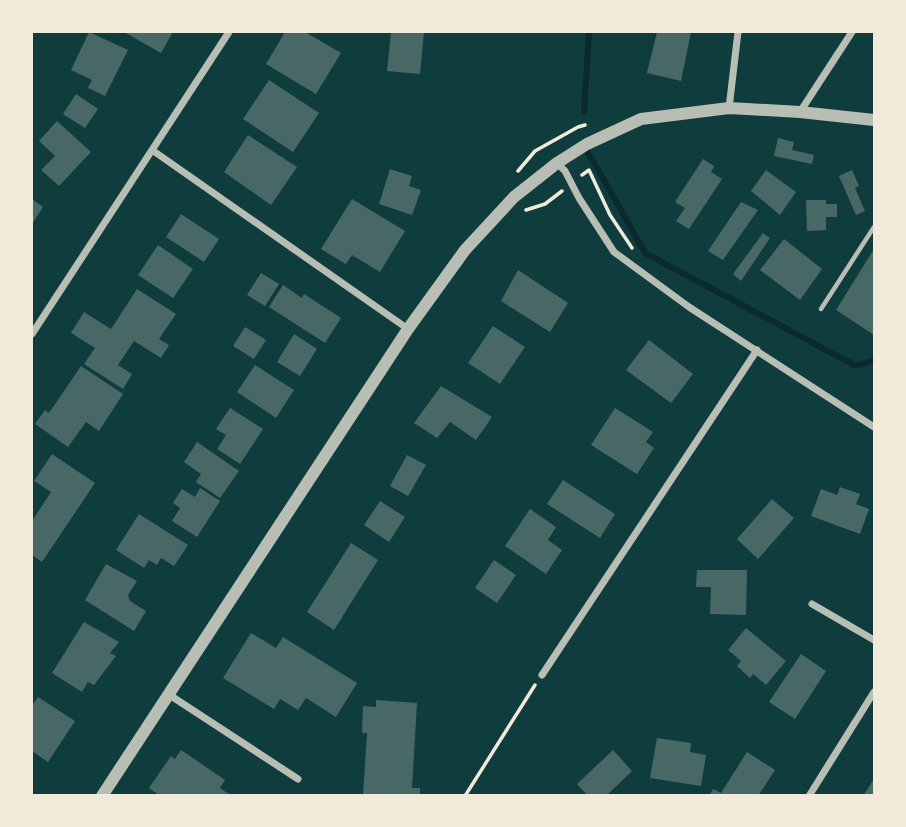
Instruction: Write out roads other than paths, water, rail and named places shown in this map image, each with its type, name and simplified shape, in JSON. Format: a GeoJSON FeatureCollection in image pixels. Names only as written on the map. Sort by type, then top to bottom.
{"type":"FeatureCollection","features":[{"type":"Feature","properties":{"kind":"street"},"geometry":{"type":"LineString","coordinates":[[32,334],[229,32]]}},
{"type":"Feature","properties":{"kind":"street"},"geometry":{"type":"LineString","coordinates":[[729,108],[738,32]]}},
{"type":"Feature","properties":{"kind":"street"},"geometry":{"type":"LineString","coordinates":[[800,112],[852,32]]}},
{"type":"Feature","properties":{"kind":"street"},"geometry":{"type":"LineString","coordinates":[[102,796],[408,329],[465,250],[514,197],[587,144],[641,120],[729,108],[874,120]]}},
{"type":"Feature","properties":{"kind":"street"},"geometry":{"type":"LineString","coordinates":[[152,150],[408,329]]}},
{"type":"Feature","properties":{"kind":"street"},"geometry":{"type":"LineString","coordinates":[[558,163],[614,252],[689,307],[874,427]]}},
{"type":"Feature","properties":{"kind":"street"},"geometry":{"type":"LineString","coordinates":[[542,675],[757,350]]}},
{"type":"Feature","properties":{"kind":"street"},"geometry":{"type":"LineString","coordinates":[[812,604],[874,640]]}},
{"type":"Feature","properties":{"kind":"street"},"geometry":{"type":"LineString","coordinates":[[809,796],[874,692]]}},
{"type":"Feature","properties":{"kind":"street"},"geometry":{"type":"LineString","coordinates":[[168,694],[298,779]]}},
{"type":"Feature","properties":{"kind":"lane"},"geometry":{"type":"LineString","coordinates":[[821,309],[874,227]]}},
{"type":"Feature","properties":{"kind":"waterway"},"geometry":{"type":"LineString","coordinates":[[584,112],[589,32]]}},
{"type":"Feature","properties":{"kind":"waterway"},"geometry":{"type":"LineString","coordinates":[[583,145],[645,253],[856,366],[874,360]]}}]}
